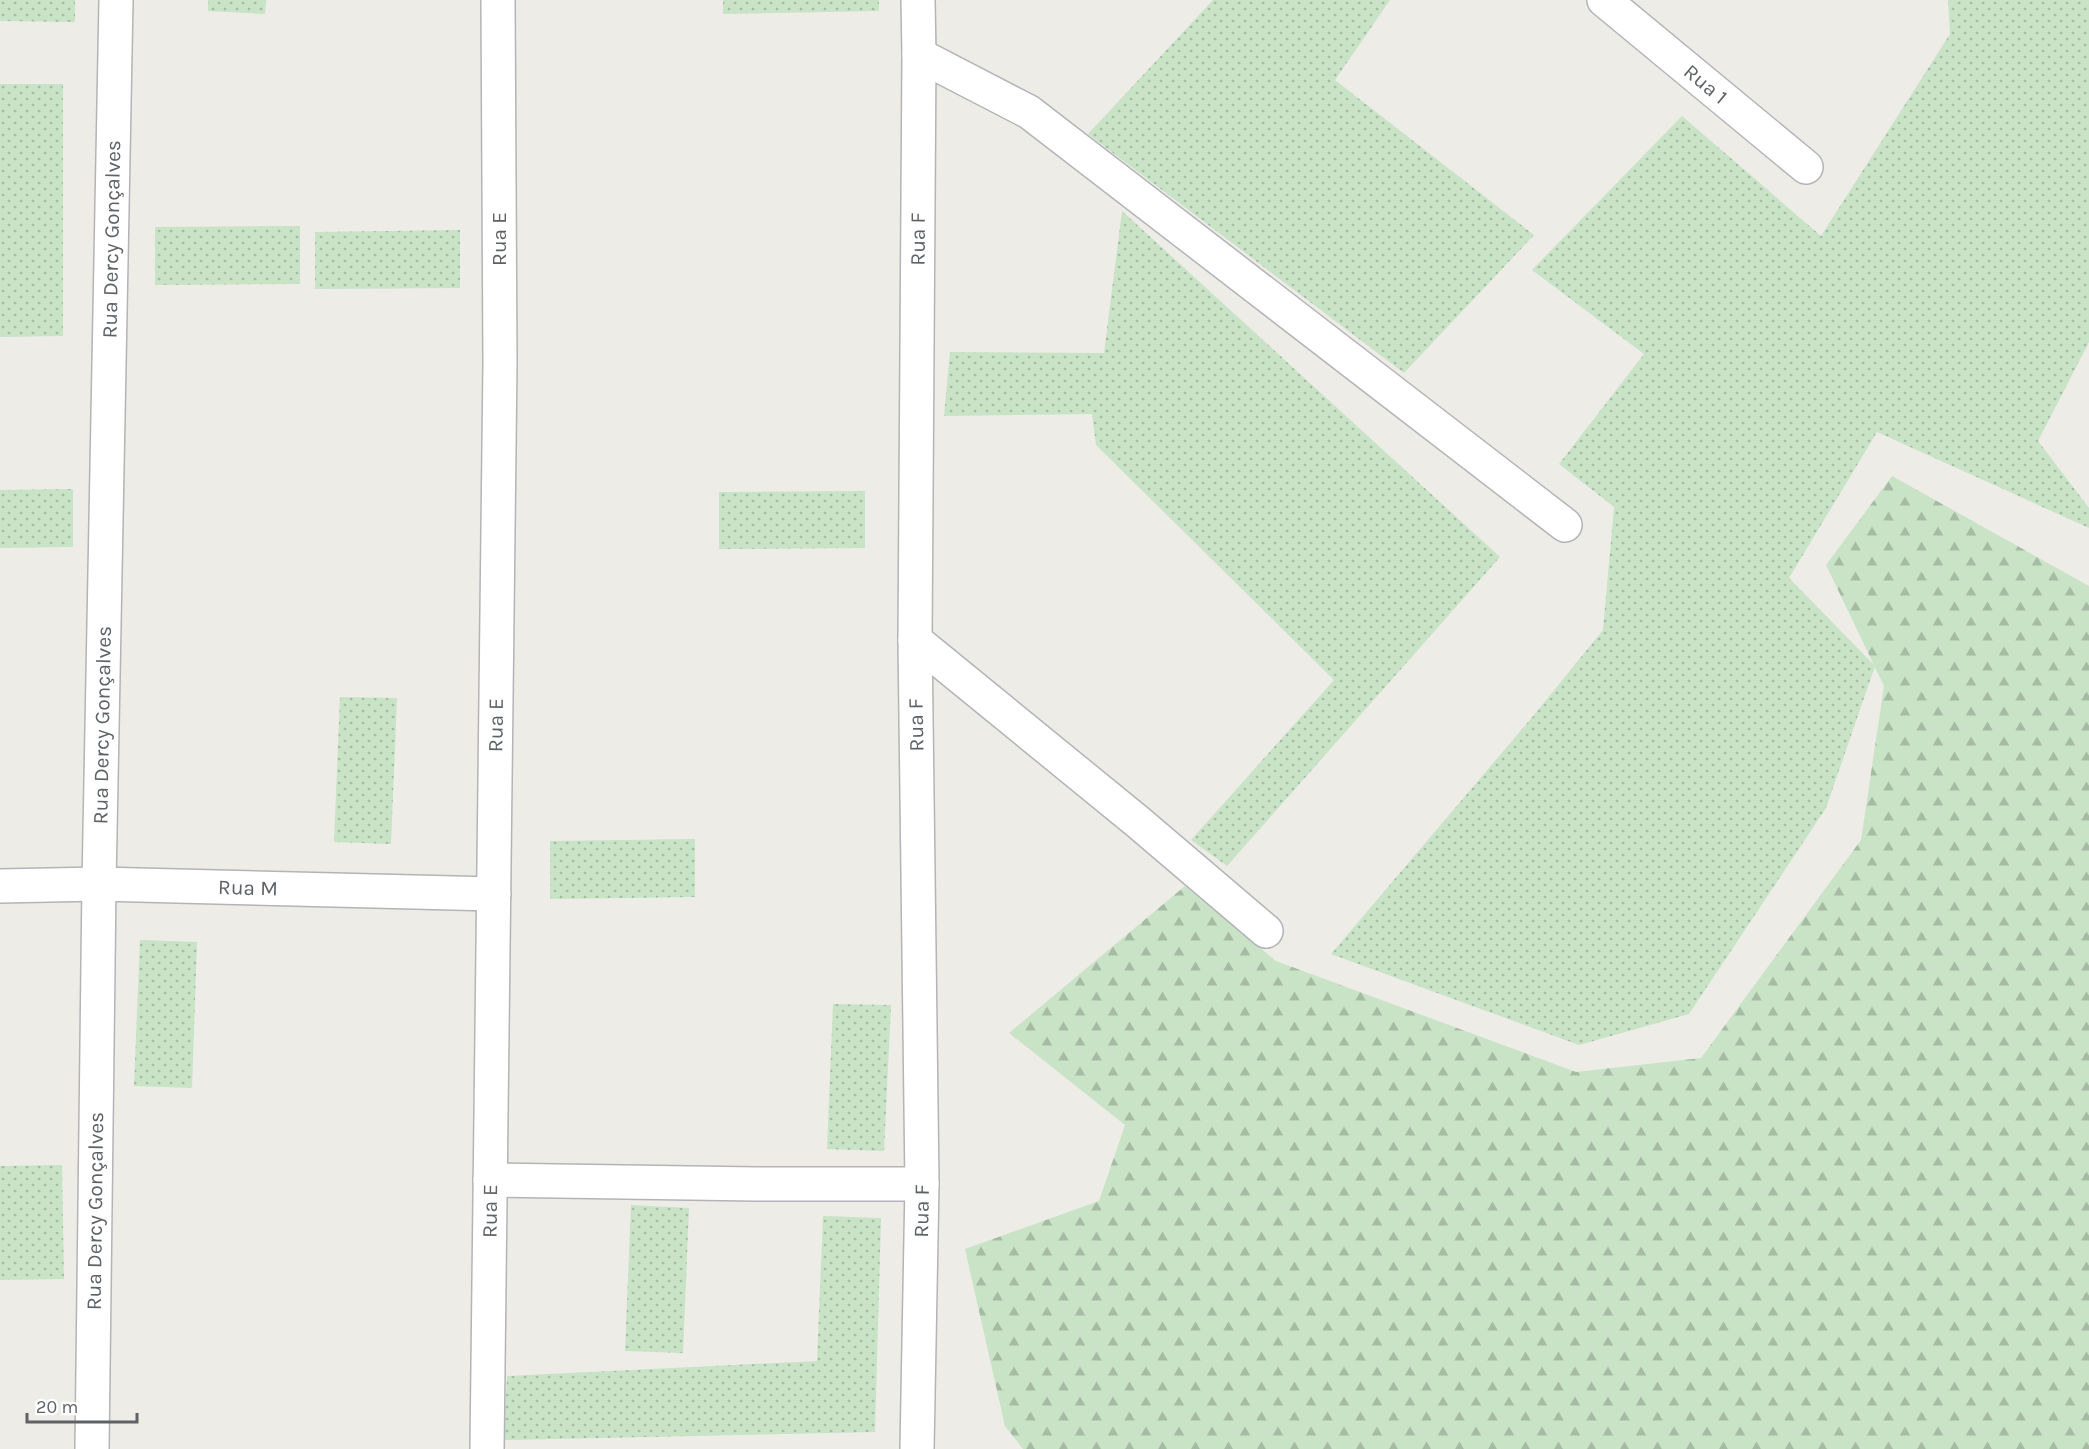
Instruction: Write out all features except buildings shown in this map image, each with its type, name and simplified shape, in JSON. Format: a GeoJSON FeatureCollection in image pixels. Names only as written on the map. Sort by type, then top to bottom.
{"type":"FeatureCollection","features":[{"type":"Feature","properties":{"kind":"street","name":"Rua Dercy Gonçalves"},"geometry":{"type":"LineString","coordinates":[[92,1449],[99,884],[116,0]]}},
{"type":"Feature","properties":{"kind":"street","name":"Rua E"},"geometry":{"type":"LineString","coordinates":[[487,1449],[500,363],[498,0]]}},
{"type":"Feature","properties":{"kind":"street","name":"Rua F"},"geometry":{"type":"LineString","coordinates":[[917,1449],[922,1184],[915,640],[918,0]]}},
{"type":"Feature","properties":{"kind":"street","name":"Rua 1"},"geometry":{"type":"LineString","coordinates":[[1604,0],[1806,167]]}},
{"type":"Feature","properties":{"kind":"street"},"geometry":{"type":"LineString","coordinates":[[919,55],[1029,112],[1565,525]]}},
{"type":"Feature","properties":{"kind":"street"},"geometry":{"type":"LineString","coordinates":[[915,640],[1138,822],[1266,931]]}},
{"type":"Feature","properties":{"kind":"street","name":"Rua M"},"geometry":{"type":"LineString","coordinates":[[0,886],[99,884],[494,894]]}},
{"type":"Feature","properties":{"kind":"street"},"geometry":{"type":"LineString","coordinates":[[490,1180],[922,1184]]}},
{"type":"Feature","properties":{"kind":"green space"},"geometry":{"type":"Polygon","coordinates":[[[0,0],[75,0],[75,22],[0,21],[0,0]]]}},
{"type":"Feature","properties":{"kind":"green space"},"geometry":{"type":"Polygon","coordinates":[[[208,0],[266,0],[265,14],[208,11],[208,0]]]}},
{"type":"Feature","properties":{"kind":"green space"},"geometry":{"type":"Polygon","coordinates":[[[723,0],[879,0],[879,11],[723,14],[723,0]]]}},
{"type":"Feature","properties":{"kind":"green space"},"geometry":{"type":"Polygon","coordinates":[[[1213,0],[1390,0],[1335,80],[1534,235],[1404,373],[1088,134],[1213,0]]]}},
{"type":"Feature","properties":{"kind":"green space"},"geometry":{"type":"Polygon","coordinates":[[[1948,0],[2089,0],[2089,342],[2038,441],[2089,508],[2089,528],[1877,432],[1789,578],[1875,666],[1826,808],[1689,1014],[1579,1045],[1331,954],[1534,715],[1603,630],[1614,507],[1559,464],[1644,354],[1532,270],[1682,116],[1821,236],[1950,34],[1948,0]]]}},
{"type":"Feature","properties":{"kind":"green space"},"geometry":{"type":"Polygon","coordinates":[[[0,84],[63,84],[63,336],[0,337],[0,84]]]}},
{"type":"Feature","properties":{"kind":"green space"},"geometry":{"type":"Polygon","coordinates":[[[1122,211],[1500,557],[1227,866],[1191,840],[1334,680],[1096,445],[1092,414],[944,416],[950,352],[1104,353],[1122,211]]]}},
{"type":"Feature","properties":{"kind":"green space"},"geometry":{"type":"Polygon","coordinates":[[[300,226],[300,284],[155,285],[155,227],[300,226]]]}},
{"type":"Feature","properties":{"kind":"green space"},"geometry":{"type":"Polygon","coordinates":[[[460,230],[460,288],[315,289],[315,232],[460,230]]]}},
{"type":"Feature","properties":{"kind":"green space"},"geometry":{"type":"Polygon","coordinates":[[[1892,476],[2089,586],[2089,1449],[1023,1449],[1005,1426],[965,1249],[1099,1201],[1125,1125],[1009,1033],[1185,886],[1276,961],[1576,1072],[1701,1058],[1861,840],[1884,686],[1826,565],[1892,476]]]}},
{"type":"Feature","properties":{"kind":"green space"},"geometry":{"type":"Polygon","coordinates":[[[73,489],[73,547],[0,548],[0,490],[73,489]]]}},
{"type":"Feature","properties":{"kind":"green space"},"geometry":{"type":"Polygon","coordinates":[[[865,491],[865,548],[719,549],[719,492],[865,491]]]}},
{"type":"Feature","properties":{"kind":"green space"},"geometry":{"type":"Polygon","coordinates":[[[340,697],[397,698],[391,844],[334,842],[340,697]]]}},
{"type":"Feature","properties":{"kind":"green space"},"geometry":{"type":"Polygon","coordinates":[[[695,839],[695,897],[550,899],[550,841],[695,839]]]}},
{"type":"Feature","properties":{"kind":"green space"},"geometry":{"type":"Polygon","coordinates":[[[140,940],[197,942],[192,1088],[134,1086],[140,940]]]}},
{"type":"Feature","properties":{"kind":"green space"},"geometry":{"type":"Polygon","coordinates":[[[833,1004],[891,1005],[884,1151],[827,1149],[833,1004]]]}},
{"type":"Feature","properties":{"kind":"green space"},"geometry":{"type":"Polygon","coordinates":[[[62,1165],[64,1279],[0,1280],[0,1166],[62,1165]]]}},
{"type":"Feature","properties":{"kind":"green space"},"geometry":{"type":"Polygon","coordinates":[[[631,1205],[689,1208],[683,1353],[625,1351],[631,1205]]]}},
{"type":"Feature","properties":{"kind":"green space"},"geometry":{"type":"Polygon","coordinates":[[[823,1216],[881,1218],[875,1432],[504,1440],[507,1376],[817,1361],[823,1216]]]}}]}
